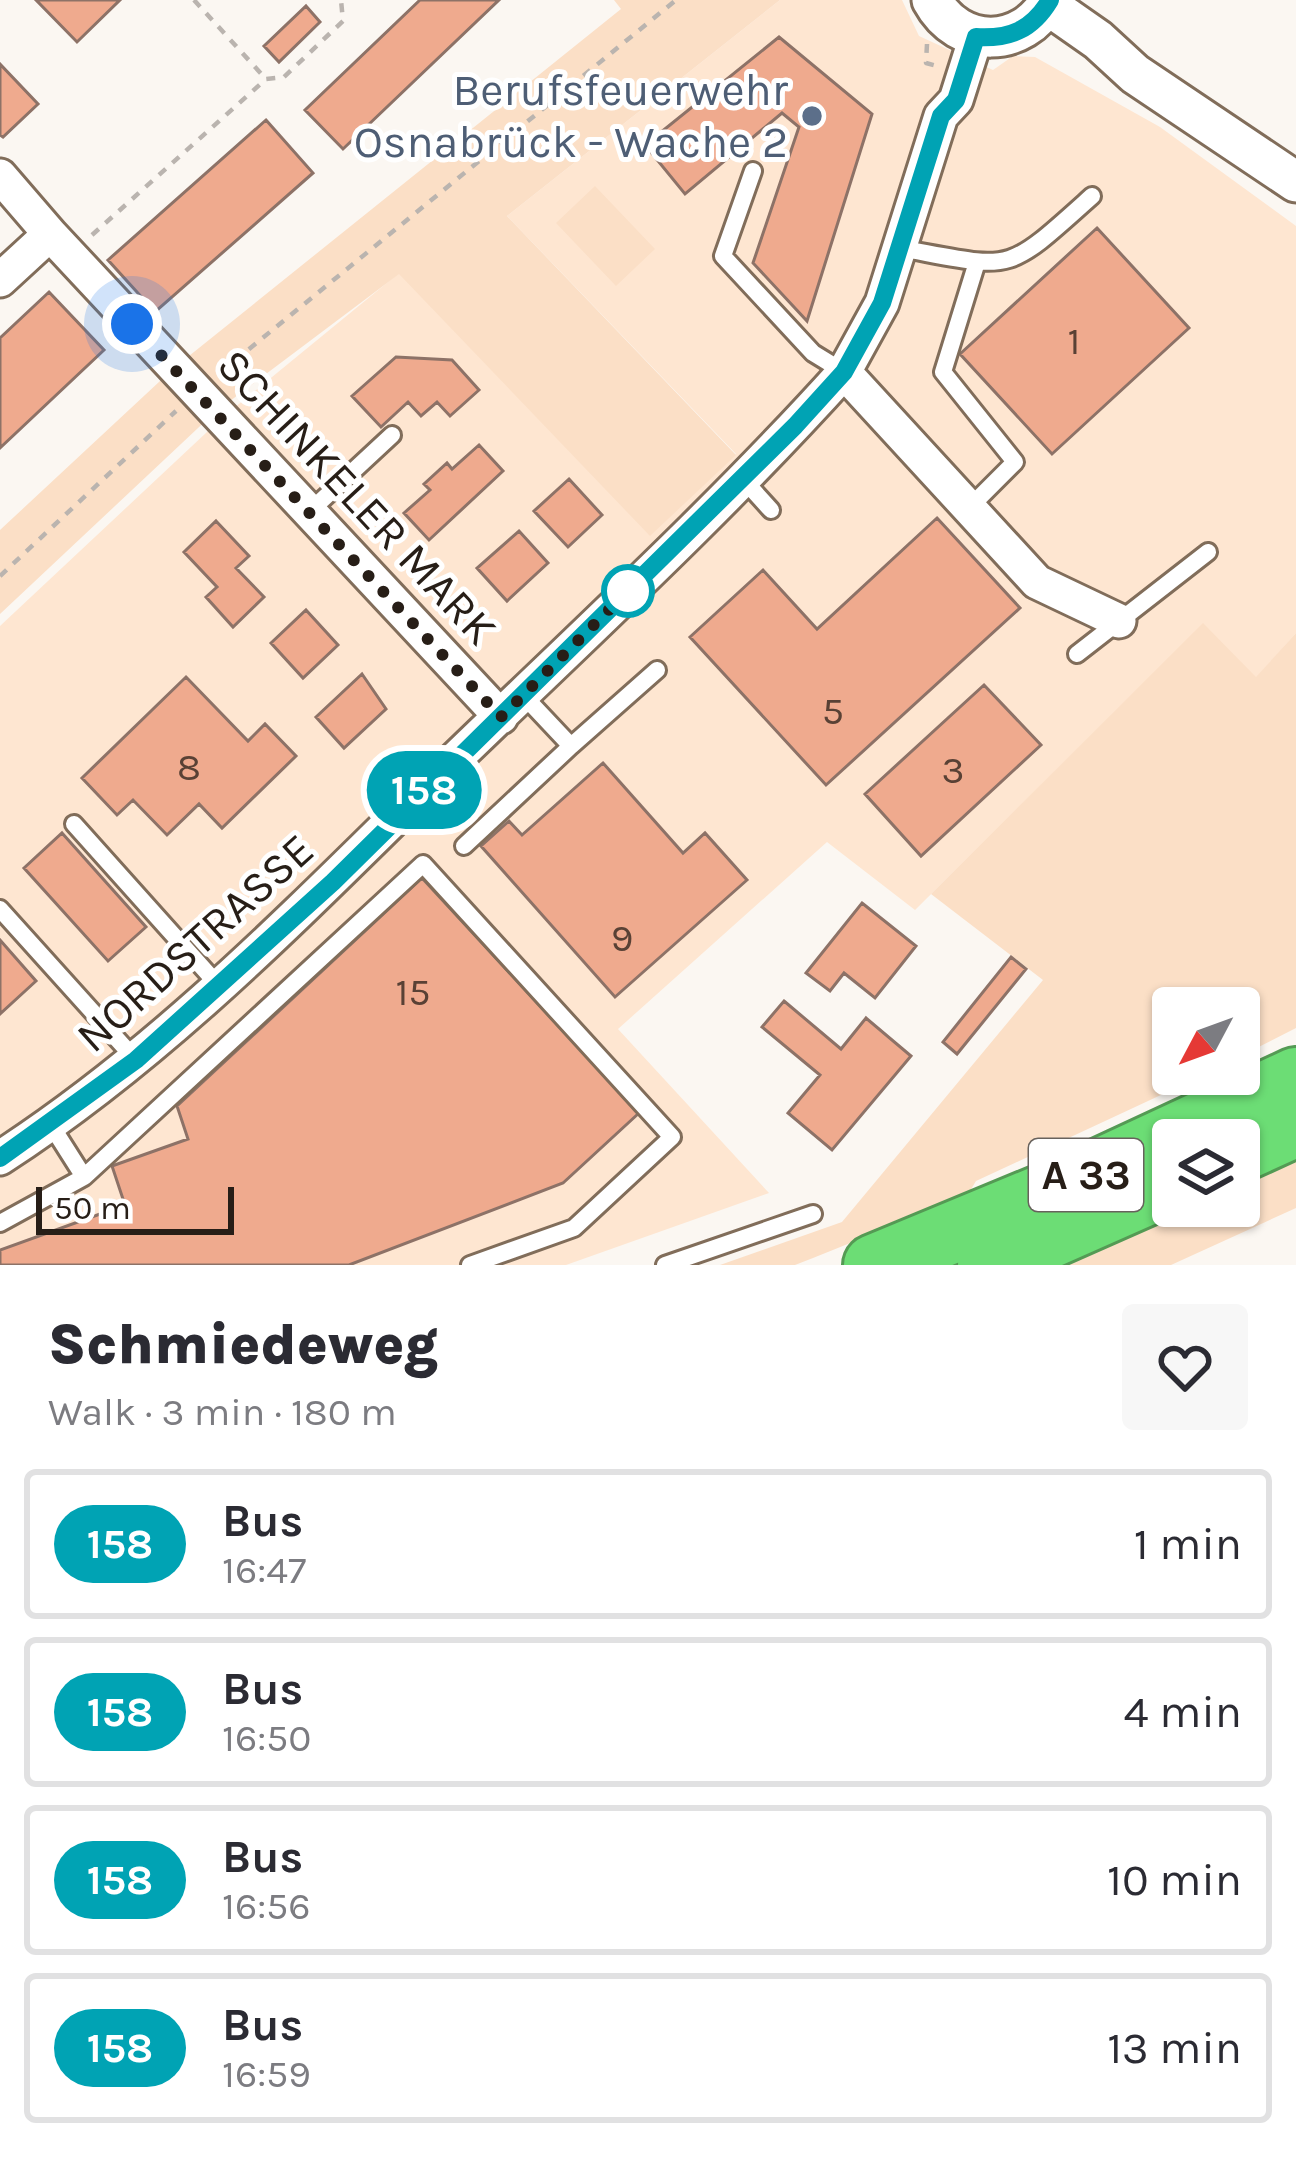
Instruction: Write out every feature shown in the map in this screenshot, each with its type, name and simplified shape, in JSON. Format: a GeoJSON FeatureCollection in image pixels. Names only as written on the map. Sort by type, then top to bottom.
{"type":"FeatureCollection","features":[{"type":"Feature","properties":{"kind":"highway","name":"A 33"},"geometry":{"type":"LineString","coordinates":[[874,1265],[1055,1190],[1296,1078]]}},
{"type":"Feature","properties":{"kind":"highway"},"geometry":{"type":"LineString","coordinates":[[1260,1142],[1296,1126]]}},
{"type":"Feature","properties":{"kind":"highway","name":"A 33"},"geometry":{"type":"LineString","coordinates":[[988,1265],[1152,1192]]}},
{"type":"Feature","properties":{"kind":"street"},"geometry":{"type":"LineString","coordinates":[[954,22],[999,38],[1044,9],[1088,57],[1135,74],[1296,182]]}},
{"type":"Feature","properties":{"kind":"street","name":"NORDSTRASSE"},"geometry":{"type":"LineString","coordinates":[[0,1158],[136,1060],[219,986],[512,706],[844,372],[882,303],[941,116],[938,91],[954,22]]}},
{"type":"Feature","properties":{"kind":"street","name":"SCHINKELER MARK"},"geometry":{"type":"LineString","coordinates":[[0,176],[309,512],[512,706]]}},
{"type":"Feature","properties":{"kind":"street"},"geometry":{"type":"LineString","coordinates":[[0,280],[59,245]]}},
{"type":"Feature","properties":{"kind":"street"},"geometry":{"type":"LineString","coordinates":[[844,372],[1037,582],[1119,621]]}},
{"type":"Feature","properties":{"kind":"lane"},"geometry":{"type":"LineString","coordinates":[[753,171],[723,256],[813,353],[844,372]]}},
{"type":"Feature","properties":{"kind":"lane"},"geometry":{"type":"LineString","coordinates":[[899,248],[976,262],[1017,261],[1092,196]]}},
{"type":"Feature","properties":{"kind":"lane"},"geometry":{"type":"LineString","coordinates":[[970,508],[1015,462],[943,372],[976,262]]}},
{"type":"Feature","properties":{"kind":"lane"},"geometry":{"type":"LineString","coordinates":[[309,512],[392,434]]}},
{"type":"Feature","properties":{"kind":"lane"},"geometry":{"type":"LineString","coordinates":[[742,478],[771,509]]}},
{"type":"Feature","properties":{"kind":"lane"},"geometry":{"type":"LineString","coordinates":[[1077,654],[1208,552]]}},
{"type":"Feature","properties":{"kind":"lane"},"geometry":{"type":"LineString","coordinates":[[464,846],[657,670]]}},
{"type":"Feature","properties":{"kind":"lane"},"geometry":{"type":"LineString","coordinates":[[512,706],[571,746]]}},
{"type":"Feature","properties":{"kind":"lane"},"geometry":{"type":"LineString","coordinates":[[74,824],[219,986]]}},
{"type":"Feature","properties":{"kind":"lane"},"geometry":{"type":"LineString","coordinates":[[0,1222],[84,1177],[423,864],[672,1137],[574,1228],[470,1265]]}},
{"type":"Feature","properties":{"kind":"lane"},"geometry":{"type":"LineString","coordinates":[[0,909],[136,1060]]}},
{"type":"Feature","properties":{"kind":"lane"},"geometry":{"type":"LineString","coordinates":[[51,1125],[84,1177]]}},
{"type":"Feature","properties":{"kind":"lane"},"geometry":{"type":"LineString","coordinates":[[665,1265],[813,1214]]}},
{"type":"Feature","properties":{"kind":"path"},"geometry":{"type":"LineString","coordinates":[[194,0],[266,79]]}},
{"type":"Feature","properties":{"kind":"path"},"geometry":{"type":"LineString","coordinates":[[59,245],[266,79],[284,77],[343,21],[341,0]]}},
{"type":"Feature","properties":{"kind":"path"},"geometry":{"type":"LineString","coordinates":[[0,576],[196,392],[676,0]]}},
{"type":"Feature","properties":{"kind":"shaded area"},"geometry":{"type":"Polygon","coordinates":[[[614,0],[780,0],[507,216],[736,455],[650,536],[399,274],[214,413],[0,614],[0,530],[174,368],[621,9],[614,0]]]}},
{"type":"Feature","properties":{"kind":"shaded area"},"geometry":{"type":"Polygon","coordinates":[[[780,0],[902,0],[919,36],[993,70],[1013,56],[1035,57],[1160,127],[1296,226],[1296,633],[1256,678],[1203,624],[915,910],[827,842],[618,1029],[769,1193],[566,1265],[0,1265],[0,626],[223,417],[399,273],[650,535],[736,454],[507,216],[780,0]]]}},
{"type":"Feature","properties":{"kind":"shaded area"},"geometry":{"type":"Polygon","coordinates":[[[595,186],[655,249],[616,286],[556,223],[595,186]]]}},
{"type":"Feature","properties":{"kind":"shaded area"},"geometry":{"type":"Polygon","coordinates":[[[1203,623],[1256,677],[1296,633],[1296,1028],[1260,1046],[1260,987],[1152,987],[1152,1095],[1161,1095],[976,1181],[967,1196],[795,1265],[720,1265],[842,1222],[1043,980],[931,894],[1203,623]]]}},
{"type":"Feature","properties":{"kind":"shaded area"},"geometry":{"type":"Polygon","coordinates":[[[1296,1159],[1296,1208],[1260,1224],[1260,1175],[1296,1159]]]}},
{"type":"Feature","properties":{"kind":"shaded area"},"geometry":{"type":"Polygon","coordinates":[[[1152,1225],[1254,1227],[1171,1265],[1063,1265],[1152,1225]]]}},
{"type":"Feature","properties":{"kind":"building"},"geometry":{"type":"Polygon","coordinates":[[[36,0],[120,0],[77,42],[36,0]]]}},
{"type":"Feature","properties":{"kind":"building"},"geometry":{"type":"Polygon","coordinates":[[[420,0],[499,0],[343,149],[305,110],[420,0]]]}},
{"type":"Feature","properties":{"kind":"building"},"geometry":{"type":"Polygon","coordinates":[[[306,6],[320,22],[279,62],[264,46],[306,6]]]}},
{"type":"Feature","properties":{"kind":"building"},"geometry":{"type":"Polygon","coordinates":[[[779,37],[872,114],[807,321],[753,263],[799,127],[782,113],[685,194],[645,145],[779,37]]]}},
{"type":"Feature","properties":{"kind":"building"},"geometry":{"type":"Polygon","coordinates":[[[0,64],[38,104],[3,137],[0,135],[0,64]]]}},
{"type":"Feature","properties":{"kind":"building"},"geometry":{"type":"Polygon","coordinates":[[[266,120],[313,173],[155,312],[108,260],[266,120]]]}},
{"type":"Feature","properties":{"kind":"building"},"geometry":{"type":"Polygon","coordinates":[[[1097,228],[1189,328],[1052,454],[960,354],[1097,228]]]}},
{"type":"Feature","properties":{"kind":"building"},"geometry":{"type":"Polygon","coordinates":[[[49,292],[104,350],[0,448],[0,338],[49,292]]]}},
{"type":"Feature","properties":{"kind":"building"},"geometry":{"type":"Polygon","coordinates":[[[396,357],[452,360],[479,390],[450,416],[437,402],[421,416],[408,402],[381,427],[352,396],[396,357]]]}},
{"type":"Feature","properties":{"kind":"building"},"geometry":{"type":"Polygon","coordinates":[[[479,445],[503,471],[429,540],[404,513],[430,490],[424,484],[447,463],[452,469],[479,445]]]}},
{"type":"Feature","properties":{"kind":"building"},"geometry":{"type":"Polygon","coordinates":[[[569,479],[602,515],[568,547],[534,511],[569,479]]]}},
{"type":"Feature","properties":{"kind":"building"},"geometry":{"type":"Polygon","coordinates":[[[937,518],[1020,608],[826,785],[690,637],[763,570],[817,629],[937,518]]]}},
{"type":"Feature","properties":{"kind":"building"},"geometry":{"type":"Polygon","coordinates":[[[216,521],[249,556],[236,568],[264,597],[233,627],[206,597],[217,587],[184,552],[216,521]]]}},
{"type":"Feature","properties":{"kind":"building"},"geometry":{"type":"Polygon","coordinates":[[[519,531],[548,563],[507,601],[477,568],[519,531]]]}},
{"type":"Feature","properties":{"kind":"building"},"geometry":{"type":"Polygon","coordinates":[[[306,610],[338,645],[303,678],[271,643],[306,610]]]}},
{"type":"Feature","properties":{"kind":"building"},"geometry":{"type":"Polygon","coordinates":[[[362,674],[386,709],[344,748],[316,717],[362,674]]]}},
{"type":"Feature","properties":{"kind":"building"},"geometry":{"type":"Polygon","coordinates":[[[186,677],[248,741],[265,724],[296,756],[222,828],[199,804],[167,835],[133,800],[117,815],[82,778],[186,677]]]}},
{"type":"Feature","properties":{"kind":"building"},"geometry":{"type":"Polygon","coordinates":[[[984,685],[1041,745],[921,856],[865,794],[984,685]]]}},
{"type":"Feature","properties":{"kind":"building"},"geometry":{"type":"Polygon","coordinates":[[[603,763],[683,853],[705,833],[747,880],[615,997],[481,846],[509,821],[522,835],[603,763]]]}},
{"type":"Feature","properties":{"kind":"building"},"geometry":{"type":"Polygon","coordinates":[[[62,833],[146,927],[108,961],[24,868],[62,833]]]}},
{"type":"Feature","properties":{"kind":"building"},"geometry":{"type":"Polygon","coordinates":[[[422,878],[639,1113],[563,1183],[349,1265],[0,1265],[0,1250],[125,1205],[112,1166],[188,1139],[177,1106],[422,878]]]}},
{"type":"Feature","properties":{"kind":"building"},"geometry":{"type":"Polygon","coordinates":[[[862,903],[916,946],[875,998],[844,973],[830,991],[806,973],[862,903]]]}},
{"type":"Feature","properties":{"kind":"building"},"geometry":{"type":"Polygon","coordinates":[[[0,940],[36,981],[0,1014],[0,940]]]}},
{"type":"Feature","properties":{"kind":"building"},"geometry":{"type":"Polygon","coordinates":[[[1011,957],[1026,969],[957,1054],[943,1042],[1011,957]]]}},
{"type":"Feature","properties":{"kind":"building"},"geometry":{"type":"Polygon","coordinates":[[[784,1001],[841,1049],[866,1018],[911,1056],[832,1150],[788,1113],[820,1075],[762,1027],[784,1001]]]}},
{"type":"Feature","properties":{"kind":"bus line","name":"158"},"geometry":{"type":"LineString","coordinates":[[0,1158],[70,1113],[136,1060],[333,882],[593,628],[844,372],[882,303],[941,116],[956,100],[976,37],[1014,34],[1034,23],[1050,0]]}},
{"type":"Feature","properties":{"kind":"place","name":"Berufsfeuerwehr Osnabrück - Wache 2"},"geometry":{"type":"Point","coordinates":[812,116]}},
{"type":"Feature","properties":{"kind":"route"},"geometry":{"type":"LineString","coordinates":[[132,324],[501,717],[628,591]]}}]}
